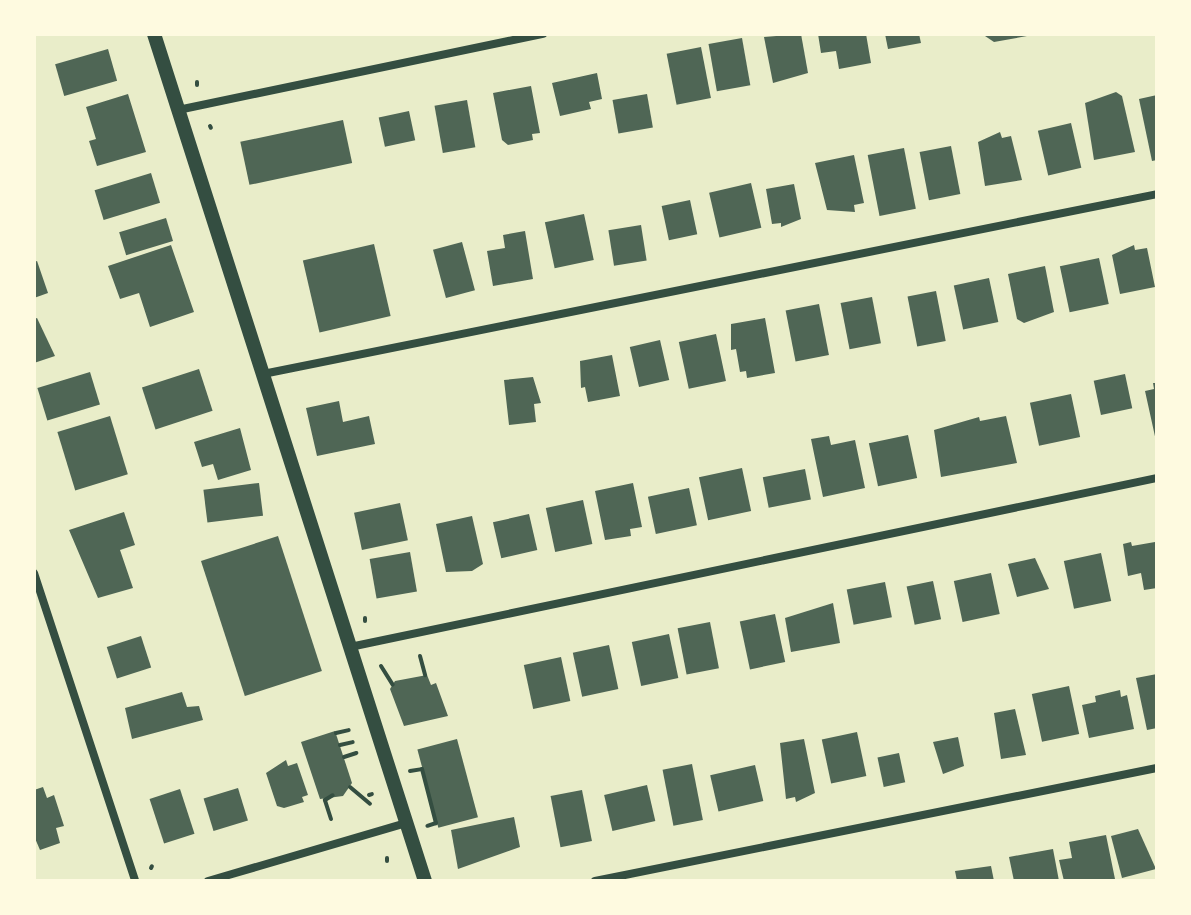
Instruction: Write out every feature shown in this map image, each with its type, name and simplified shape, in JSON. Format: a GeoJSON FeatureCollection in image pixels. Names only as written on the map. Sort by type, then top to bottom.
{"type":"FeatureCollection","features":[{"type":"Feature","properties":{"kind":"main road"},"geometry":{"type":"LineString","coordinates":[[154,34],[425,881]]}},
{"type":"Feature","properties":{"kind":"street"},"geometry":{"type":"LineString","coordinates":[[178,110],[543,34]]}},
{"type":"Feature","properties":{"kind":"street"},"geometry":{"type":"LineString","coordinates":[[263,374],[1157,194]]}},
{"type":"Feature","properties":{"kind":"street"},"geometry":{"type":"LineString","coordinates":[[350,647],[1157,478]]}},
{"type":"Feature","properties":{"kind":"street"},"geometry":{"type":"LineString","coordinates":[[34,573],[135,881]]}},
{"type":"Feature","properties":{"kind":"street"},"geometry":{"type":"LineString","coordinates":[[595,881],[1157,768]]}},
{"type":"Feature","properties":{"kind":"street"},"geometry":{"type":"LineString","coordinates":[[208,881],[406,823]]}},
{"type":"Feature","properties":{"kind":"path"},"geometry":{"type":"LineString","coordinates":[[420,656],[425,675]]}},
{"type":"Feature","properties":{"kind":"path"},"geometry":{"type":"LineString","coordinates":[[381,666],[393,685]]}},
{"type":"Feature","properties":{"kind":"path"},"geometry":{"type":"LineString","coordinates":[[336,733],[349,730]]}},
{"type":"Feature","properties":{"kind":"path"},"geometry":{"type":"LineString","coordinates":[[340,745],[353,742]]}},
{"type":"Feature","properties":{"kind":"path"},"geometry":{"type":"LineString","coordinates":[[344,757],[356,753]]}},
{"type":"Feature","properties":{"kind":"path"},"geometry":{"type":"LineString","coordinates":[[410,771],[423,770],[436,823],[427,826]]}},
{"type":"Feature","properties":{"kind":"path"},"geometry":{"type":"LineString","coordinates":[[350,787],[370,804]]}},
{"type":"Feature","properties":{"kind":"path"},"geometry":{"type":"LineString","coordinates":[[331,819],[325,800],[335,795]]}},
{"type":"Feature","properties":{"kind":"building"},"geometry":{"type":"Polygon","coordinates":[[[801,34],[808,73],[773,83],[764,37],[801,34]]]}},
{"type":"Feature","properties":{"kind":"building"},"geometry":{"type":"Polygon","coordinates":[[[818,34],[866,34],[871,63],[839,69],[836,51],[821,53],[818,34]]]}},
{"type":"Feature","properties":{"kind":"building"},"geometry":{"type":"Polygon","coordinates":[[[885,34],[919,34],[921,43],[888,49],[885,34]]]}},
{"type":"Feature","properties":{"kind":"building"},"geometry":{"type":"Polygon","coordinates":[[[982,34],[1027,34],[1027,36],[994,42],[982,34]]]}},
{"type":"Feature","properties":{"kind":"building"},"geometry":{"type":"Polygon","coordinates":[[[742,38],[750,85],[717,91],[709,44],[742,38]]]}},
{"type":"Feature","properties":{"kind":"building"},"geometry":{"type":"Polygon","coordinates":[[[701,47],[711,98],[677,105],[667,54],[701,47]]]}},
{"type":"Feature","properties":{"kind":"building"},"geometry":{"type":"Polygon","coordinates":[[[108,49],[117,81],[64,96],[55,64],[108,49]]]}},
{"type":"Feature","properties":{"kind":"building"},"geometry":{"type":"Polygon","coordinates":[[[597,73],[602,99],[589,102],[591,109],[560,116],[552,83],[597,73]]]}},
{"type":"Feature","properties":{"kind":"building"},"geometry":{"type":"Polygon","coordinates":[[[531,86],[540,133],[532,134],[533,140],[508,145],[502,140],[493,93],[531,86]]]}},
{"type":"Feature","properties":{"kind":"building"},"geometry":{"type":"Polygon","coordinates":[[[1116,92],[1122,96],[1135,152],[1094,160],[1085,103],[1116,92]]]}},
{"type":"Feature","properties":{"kind":"building"},"geometry":{"type":"Polygon","coordinates":[[[128,94],[146,152],[97,166],[89,141],[96,139],[86,107],[128,94]]]}},
{"type":"Feature","properties":{"kind":"building"},"geometry":{"type":"Polygon","coordinates":[[[647,94],[653,127],[618,134],[613,100],[647,94]]]}},
{"type":"Feature","properties":{"kind":"building"},"geometry":{"type":"Polygon","coordinates":[[[1157,95],[1157,160],[1152,161],[1139,99],[1157,95]]]}},
{"type":"Feature","properties":{"kind":"building"},"geometry":{"type":"Polygon","coordinates":[[[467,100],[475,147],[443,153],[435,106],[467,100]]]}},
{"type":"Feature","properties":{"kind":"building"},"geometry":{"type":"Polygon","coordinates":[[[409,111],[415,140],[385,147],[379,117],[409,111]]]}},
{"type":"Feature","properties":{"kind":"building"},"geometry":{"type":"Polygon","coordinates":[[[343,120],[352,163],[249,185],[240,142],[343,120]]]}},
{"type":"Feature","properties":{"kind":"building"},"geometry":{"type":"Polygon","coordinates":[[[1071,123],[1081,168],[1048,175],[1038,131],[1071,123]]]}},
{"type":"Feature","properties":{"kind":"building"},"geometry":{"type":"Polygon","coordinates":[[[1000,132],[1002,138],[1011,136],[1022,180],[985,186],[978,142],[1000,132]]]}},
{"type":"Feature","properties":{"kind":"building"},"geometry":{"type":"Polygon","coordinates":[[[951,146],[960,194],[929,200],[920,152],[951,146]]]}},
{"type":"Feature","properties":{"kind":"building"},"geometry":{"type":"Polygon","coordinates":[[[904,148],[916,209],[880,216],[868,155],[904,148]]]}},
{"type":"Feature","properties":{"kind":"building"},"geometry":{"type":"Polygon","coordinates":[[[854,155],[864,203],[854,205],[855,212],[827,210],[815,163],[854,155]]]}},
{"type":"Feature","properties":{"kind":"building"},"geometry":{"type":"Polygon","coordinates":[[[151,173],[160,203],[104,220],[95,190],[151,173]]]}},
{"type":"Feature","properties":{"kind":"building"},"geometry":{"type":"Polygon","coordinates":[[[751,183],[761,228],[719,237],[709,193],[751,183]]]}},
{"type":"Feature","properties":{"kind":"building"},"geometry":{"type":"Polygon","coordinates":[[[794,184],[801,219],[781,227],[781,223],[772,224],[766,189],[794,184]]]}},
{"type":"Feature","properties":{"kind":"building"},"geometry":{"type":"Polygon","coordinates":[[[690,200],[697,234],[669,240],[662,206],[690,200]]]}},
{"type":"Feature","properties":{"kind":"building"},"geometry":{"type":"Polygon","coordinates":[[[584,214],[594,260],[555,268],[545,222],[584,214]]]}},
{"type":"Feature","properties":{"kind":"building"},"geometry":{"type":"Polygon","coordinates":[[[166,218],[173,241],[126,255],[119,232],[166,218]]]}},
{"type":"Feature","properties":{"kind":"building"},"geometry":{"type":"Polygon","coordinates":[[[641,225],[647,261],[614,266],[608,230],[641,225]]]}},
{"type":"Feature","properties":{"kind":"building"},"geometry":{"type":"Polygon","coordinates":[[[525,231],[533,279],[493,286],[487,251],[505,248],[503,235],[525,231]]]}},
{"type":"Feature","properties":{"kind":"building"},"geometry":{"type":"Polygon","coordinates":[[[462,242],[475,290],[446,298],[433,250],[462,242]]]}},
{"type":"Feature","properties":{"kind":"building"},"geometry":{"type":"Polygon","coordinates":[[[374,244],[391,316],[320,333],[303,260],[374,244]]]}},
{"type":"Feature","properties":{"kind":"building"},"geometry":{"type":"Polygon","coordinates":[[[171,245],[194,312],[150,327],[139,293],[120,299],[108,266],[171,245]]]}},
{"type":"Feature","properties":{"kind":"building"},"geometry":{"type":"Polygon","coordinates":[[[1134,245],[1135,250],[1147,248],[1155,287],[1120,294],[1112,255],[1134,245]]]}},
{"type":"Feature","properties":{"kind":"building"},"geometry":{"type":"Polygon","coordinates":[[[1099,258],[1109,304],[1070,312],[1060,266],[1099,258]]]}},
{"type":"Feature","properties":{"kind":"building"},"geometry":{"type":"Polygon","coordinates":[[[37,261],[48,293],[34,298],[34,262],[37,261]]]}},
{"type":"Feature","properties":{"kind":"building"},"geometry":{"type":"Polygon","coordinates":[[[1045,266],[1054,312],[1024,323],[1017,319],[1008,274],[1045,266]]]}},
{"type":"Feature","properties":{"kind":"building"},"geometry":{"type":"Polygon","coordinates":[[[989,278],[998,322],[963,330],[954,285],[989,278]]]}},
{"type":"Feature","properties":{"kind":"building"},"geometry":{"type":"Polygon","coordinates":[[[936,291],[946,341],[917,347],[908,297],[936,291]]]}},
{"type":"Feature","properties":{"kind":"building"},"geometry":{"type":"Polygon","coordinates":[[[872,297],[881,343],[850,349],[841,303],[872,297]]]}},
{"type":"Feature","properties":{"kind":"building"},"geometry":{"type":"Polygon","coordinates":[[[819,304],[829,355],[796,362],[786,310],[819,304]]]}},
{"type":"Feature","properties":{"kind":"building"},"geometry":{"type":"Polygon","coordinates":[[[37,318],[55,356],[34,363],[34,319],[37,318]]]}},
{"type":"Feature","properties":{"kind":"building"},"geometry":{"type":"Polygon","coordinates":[[[765,318],[775,373],[747,378],[746,371],[740,372],[736,349],[731,350],[731,324],[765,318]]]}},
{"type":"Feature","properties":{"kind":"building"},"geometry":{"type":"Polygon","coordinates":[[[716,334],[726,381],[689,389],[679,342],[716,334]]]}},
{"type":"Feature","properties":{"kind":"building"},"geometry":{"type":"Polygon","coordinates":[[[660,340],[669,380],[639,387],[630,347],[660,340]]]}},
{"type":"Feature","properties":{"kind":"building"},"geometry":{"type":"Polygon","coordinates":[[[612,355],[620,396],[588,402],[585,387],[581,388],[580,361],[612,355]]]}},
{"type":"Feature","properties":{"kind":"building"},"geometry":{"type":"Polygon","coordinates":[[[199,369],[213,411],[156,429],[142,388],[199,369]]]}},
{"type":"Feature","properties":{"kind":"building"},"geometry":{"type":"Polygon","coordinates":[[[90,372],[100,405],[47,421],[37,388],[90,372]]]}},
{"type":"Feature","properties":{"kind":"building"},"geometry":{"type":"Polygon","coordinates":[[[1125,374],[1132,408],[1101,415],[1094,381],[1125,374]]]}},
{"type":"Feature","properties":{"kind":"building"},"geometry":{"type":"Polygon","coordinates":[[[533,377],[541,403],[534,404],[536,422],[509,425],[504,380],[533,377]]]}},
{"type":"Feature","properties":{"kind":"building"},"geometry":{"type":"Polygon","coordinates":[[[1153,383],[1157,383],[1156,441],[1145,391],[1154,389],[1153,383]]]}},
{"type":"Feature","properties":{"kind":"building"},"geometry":{"type":"Polygon","coordinates":[[[1071,394],[1080,437],[1039,446],[1030,403],[1071,394]]]}},
{"type":"Feature","properties":{"kind":"building"},"geometry":{"type":"Polygon","coordinates":[[[339,401],[343,422],[369,416],[375,444],[317,456],[306,408],[339,401]]]}},
{"type":"Feature","properties":{"kind":"building"},"geometry":{"type":"Polygon","coordinates":[[[110,416],[128,474],[75,490],[57,432],[110,416]]]}},
{"type":"Feature","properties":{"kind":"building"},"geometry":{"type":"Polygon","coordinates":[[[1006,416],[1017,463],[941,477],[934,430],[979,417],[980,421],[1006,416]]]}},
{"type":"Feature","properties":{"kind":"building"},"geometry":{"type":"Polygon","coordinates":[[[240,428],[251,470],[218,480],[213,464],[202,467],[194,442],[240,428]]]}},
{"type":"Feature","properties":{"kind":"building"},"geometry":{"type":"Polygon","coordinates":[[[908,435],[917,478],[878,486],[869,443],[908,435]]]}},
{"type":"Feature","properties":{"kind":"building"},"geometry":{"type":"Polygon","coordinates":[[[829,436],[831,445],[855,440],[865,488],[823,497],[811,439],[829,436]]]}},
{"type":"Feature","properties":{"kind":"building"},"geometry":{"type":"Polygon","coordinates":[[[742,468],[751,511],[708,520],[699,477],[742,468]]]}},
{"type":"Feature","properties":{"kind":"building"},"geometry":{"type":"Polygon","coordinates":[[[805,469],[811,499],[769,508],[763,477],[805,469]]]}},
{"type":"Feature","properties":{"kind":"building"},"geometry":{"type":"Polygon","coordinates":[[[259,483],[263,516],[207,523],[203,490],[259,483]]]}},
{"type":"Feature","properties":{"kind":"building"},"geometry":{"type":"Polygon","coordinates":[[[633,483],[642,527],[630,529],[631,536],[605,540],[595,491],[633,483]]]}},
{"type":"Feature","properties":{"kind":"building"},"geometry":{"type":"Polygon","coordinates":[[[689,488],[697,525],[656,534],[648,497],[689,488]]]}},
{"type":"Feature","properties":{"kind":"building"},"geometry":{"type":"Polygon","coordinates":[[[583,500],[592,544],[555,552],[546,508],[583,500]]]}},
{"type":"Feature","properties":{"kind":"building"},"geometry":{"type":"Polygon","coordinates":[[[400,503],[408,540],[362,550],[354,513],[400,503]]]}},
{"type":"Feature","properties":{"kind":"building"},"geometry":{"type":"Polygon","coordinates":[[[124,512],[135,545],[120,550],[133,588],[98,598],[69,530],[124,512]]]}},
{"type":"Feature","properties":{"kind":"building"},"geometry":{"type":"Polygon","coordinates":[[[529,514],[537,550],[501,558],[493,522],[529,514]]]}},
{"type":"Feature","properties":{"kind":"building"},"geometry":{"type":"Polygon","coordinates":[[[472,516],[483,564],[472,571],[446,572],[436,524],[472,516]]]}},
{"type":"Feature","properties":{"kind":"building"},"geometry":{"type":"Polygon","coordinates":[[[278,536],[322,671],[245,696],[201,561],[278,536]]]}},
{"type":"Feature","properties":{"kind":"building"},"geometry":{"type":"Polygon","coordinates":[[[1131,542],[1132,546],[1155,542],[1157,588],[1144,590],[1141,573],[1128,576],[1123,544],[1131,542]]]}},
{"type":"Feature","properties":{"kind":"building"},"geometry":{"type":"Polygon","coordinates":[[[410,552],[417,591],[377,599],[370,559],[410,552]]]}},
{"type":"Feature","properties":{"kind":"building"},"geometry":{"type":"Polygon","coordinates":[[[1101,553],[1111,601],[1074,609],[1064,561],[1101,553]]]}},
{"type":"Feature","properties":{"kind":"building"},"geometry":{"type":"Polygon","coordinates":[[[1035,558],[1049,589],[1017,597],[1008,564],[1035,558]]]}},
{"type":"Feature","properties":{"kind":"building"},"geometry":{"type":"Polygon","coordinates":[[[991,573],[1000,614],[963,622],[954,581],[991,573]]]}},
{"type":"Feature","properties":{"kind":"building"},"geometry":{"type":"Polygon","coordinates":[[[933,581],[941,619],[915,625],[907,587],[933,581]]]}},
{"type":"Feature","properties":{"kind":"building"},"geometry":{"type":"Polygon","coordinates":[[[885,582],[892,617],[854,625],[847,589],[885,582]]]}},
{"type":"Feature","properties":{"kind":"building"},"geometry":{"type":"Polygon","coordinates":[[[833,603],[840,643],[791,652],[785,618],[833,603]]]}},
{"type":"Feature","properties":{"kind":"building"},"geometry":{"type":"Polygon","coordinates":[[[775,614],[785,662],[750,669],[740,621],[775,614]]]}},
{"type":"Feature","properties":{"kind":"building"},"geometry":{"type":"Polygon","coordinates":[[[710,622],[719,668],[687,674],[678,628],[710,622]]]}},
{"type":"Feature","properties":{"kind":"building"},"geometry":{"type":"Polygon","coordinates":[[[669,634],[678,678],[641,686],[632,642],[669,634]]]}},
{"type":"Feature","properties":{"kind":"building"},"geometry":{"type":"Polygon","coordinates":[[[141,636],[151,667],[117,679],[107,647],[141,636]]]}},
{"type":"Feature","properties":{"kind":"building"},"geometry":{"type":"Polygon","coordinates":[[[609,645],[618,689],[582,697],[573,653],[609,645]]]}},
{"type":"Feature","properties":{"kind":"building"},"geometry":{"type":"Polygon","coordinates":[[[561,657],[570,701],[533,709],[524,665],[561,657]]]}},
{"type":"Feature","properties":{"kind":"building"},"geometry":{"type":"Polygon","coordinates":[[[1157,674],[1157,728],[1147,730],[1136,678],[1157,674]]]}},
{"type":"Feature","properties":{"kind":"building"},"geometry":{"type":"Polygon","coordinates":[[[427,675],[431,685],[436,683],[448,716],[404,726],[390,689],[395,681],[427,675]]]}},
{"type":"Feature","properties":{"kind":"building"},"geometry":{"type":"Polygon","coordinates":[[[1069,686],[1079,734],[1042,742],[1032,694],[1069,686]]]}},
{"type":"Feature","properties":{"kind":"building"},"geometry":{"type":"Polygon","coordinates":[[[1120,690],[1121,697],[1127,695],[1134,729],[1089,738],[1082,705],[1096,702],[1095,696],[1120,690]]]}},
{"type":"Feature","properties":{"kind":"building"},"geometry":{"type":"Polygon","coordinates":[[[182,692],[187,707],[199,706],[203,720],[132,739],[125,708],[182,692]]]}},
{"type":"Feature","properties":{"kind":"building"},"geometry":{"type":"Polygon","coordinates":[[[1015,709],[1026,755],[1001,759],[994,713],[1015,709]]]}},
{"type":"Feature","properties":{"kind":"building"},"geometry":{"type":"Polygon","coordinates":[[[335,731],[352,783],[343,796],[320,799],[301,742],[335,731]]]}},
{"type":"Feature","properties":{"kind":"building"},"geometry":{"type":"Polygon","coordinates":[[[857,732],[866,776],[831,784],[822,739],[857,732]]]}},
{"type":"Feature","properties":{"kind":"building"},"geometry":{"type":"Polygon","coordinates":[[[958,737],[964,766],[943,774],[933,742],[958,737]]]}},
{"type":"Feature","properties":{"kind":"building"},"geometry":{"type":"Polygon","coordinates":[[[457,739],[478,817],[438,828],[417,750],[457,739]]]}},
{"type":"Feature","properties":{"kind":"building"},"geometry":{"type":"Polygon","coordinates":[[[804,739],[815,793],[796,802],[795,797],[786,799],[780,743],[804,739]]]}},
{"type":"Feature","properties":{"kind":"building"},"geometry":{"type":"Polygon","coordinates":[[[899,753],[905,782],[884,787],[877,758],[899,753]]]}},
{"type":"Feature","properties":{"kind":"building"},"geometry":{"type":"Polygon","coordinates":[[[286,760],[288,766],[297,763],[308,795],[302,797],[304,802],[284,808],[277,806],[266,773],[286,760]]]}},
{"type":"Feature","properties":{"kind":"building"},"geometry":{"type":"Polygon","coordinates":[[[692,764],[703,820],[673,826],[663,770],[692,764]]]}},
{"type":"Feature","properties":{"kind":"building"},"geometry":{"type":"Polygon","coordinates":[[[755,765],[763,801],[719,811],[710,775],[755,765]]]}},
{"type":"Feature","properties":{"kind":"building"},"geometry":{"type":"Polygon","coordinates":[[[647,785],[655,821],[612,831],[604,795],[647,785]]]}},
{"type":"Feature","properties":{"kind":"building"},"geometry":{"type":"Polygon","coordinates":[[[43,787],[47,798],[54,795],[64,826],[56,828],[60,843],[40,850],[34,836],[34,790],[43,787]]]}},
{"type":"Feature","properties":{"kind":"building"},"geometry":{"type":"Polygon","coordinates":[[[238,788],[248,821],[214,831],[204,799],[238,788]]]}},
{"type":"Feature","properties":{"kind":"building"},"geometry":{"type":"Polygon","coordinates":[[[180,789],[195,834],[164,844],[150,799],[180,789]]]}},
{"type":"Feature","properties":{"kind":"building"},"geometry":{"type":"Polygon","coordinates":[[[582,790],[592,841],[561,847],[551,796],[582,790]]]}},
{"type":"Feature","properties":{"kind":"building"},"geometry":{"type":"Polygon","coordinates":[[[514,817],[520,847],[458,869],[451,830],[514,817]]]}},
{"type":"Feature","properties":{"kind":"building"},"geometry":{"type":"Polygon","coordinates":[[[1138,829],[1156,869],[1122,878],[1111,836],[1138,829]]]}},
{"type":"Feature","properties":{"kind":"building"},"geometry":{"type":"Polygon","coordinates":[[[1106,835],[1115,879],[1064,881],[1059,860],[1072,858],[1069,842],[1106,835]]]}},
{"type":"Feature","properties":{"kind":"building"},"geometry":{"type":"Polygon","coordinates":[[[1053,849],[1059,881],[1014,881],[1009,857],[1053,849]]]}},
{"type":"Feature","properties":{"kind":"building"},"geometry":{"type":"Polygon","coordinates":[[[991,866],[994,881],[957,881],[955,871],[991,866]]]}}]}
